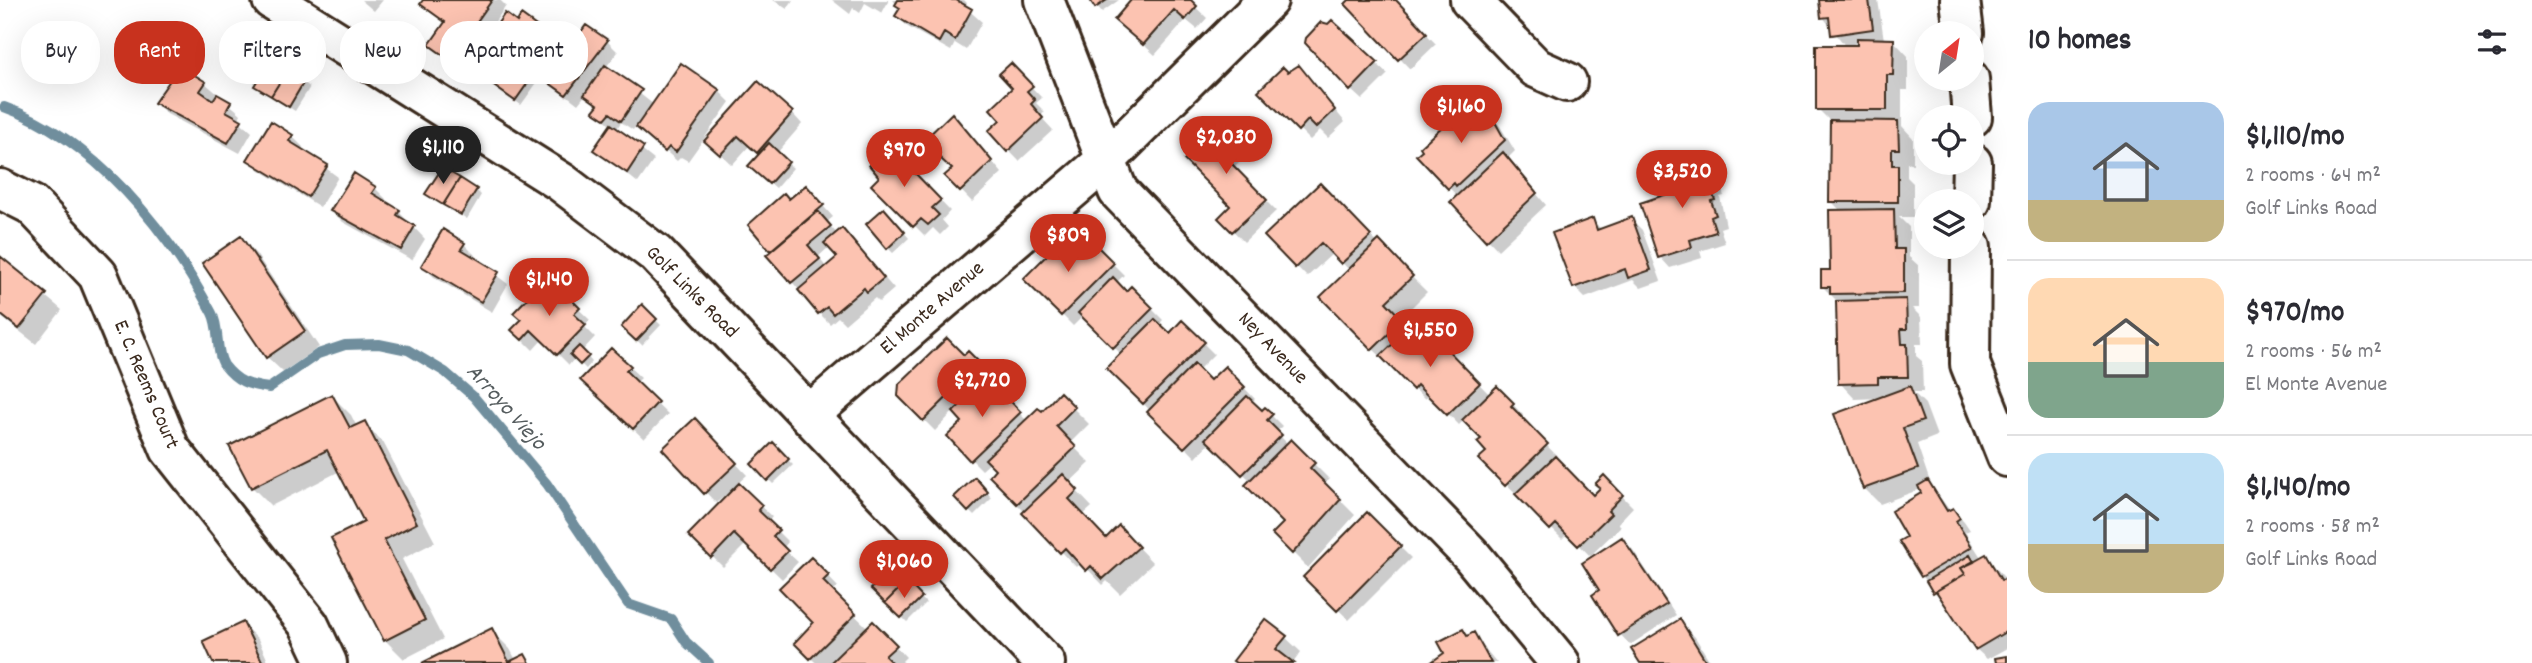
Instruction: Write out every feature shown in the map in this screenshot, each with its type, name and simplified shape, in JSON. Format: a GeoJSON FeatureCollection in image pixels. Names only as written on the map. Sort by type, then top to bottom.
{"type":"FeatureCollection","features":[{"type":"Feature","properties":{"kind":"street","name":"Golf Links Road"},"geometry":{"type":"LineString","coordinates":[[272,0],[561,182],[656,254],[1045,663]]}},
{"type":"Feature","properties":{"kind":"street","name":"Ney Avenue"},"geometry":{"type":"LineString","coordinates":[[1044,0],[1118,191],[1471,555],[1560,663]]}},
{"type":"Feature","properties":{"kind":"street","name":"El Monte Avenue"},"geometry":{"type":"LineString","coordinates":[[810,414],[1105,161],[1268,0]]}},
{"type":"Feature","properties":{"kind":"street"},"geometry":{"type":"LineString","coordinates":[[1470,0],[1536,68],[1567,82]]}},
{"type":"Feature","properties":{"kind":"street"},"geometry":{"type":"LineString","coordinates":[[1960,0],[1963,21]]}},
{"type":"Feature","properties":{"kind":"street","name":"E. C. Reems Court"},"geometry":{"type":"LineString","coordinates":[[0,189],[32,205],[98,275],[170,449],[310,625],[327,663]]}},
{"type":"Feature","properties":{"kind":"street"},"geometry":{"type":"LineString","coordinates":[[1971,259],[1970,364],[2007,457]]}},
{"type":"Feature","properties":{"kind":"building"},"geometry":{"type":"Polygon","coordinates":[[[423,0],[492,0],[477,21],[444,21],[420,4],[423,0]]]}},
{"type":"Feature","properties":{"kind":"building"},"geometry":{"type":"Polygon","coordinates":[[[898,0],[956,0],[972,9],[955,40],[944,33],[939,42],[895,16],[900,8],[895,5],[898,0]]]}},
{"type":"Feature","properties":{"kind":"building"},"geometry":{"type":"Polygon","coordinates":[[[1090,0],[1107,0],[1095,8],[1090,0]]]}},
{"type":"Feature","properties":{"kind":"building"},"geometry":{"type":"Polygon","coordinates":[[[1131,0],[1191,0],[1197,6],[1185,20],[1174,10],[1143,45],[1114,20],[1131,0]]]}},
{"type":"Feature","properties":{"kind":"building"},"geometry":{"type":"Polygon","coordinates":[[[1349,0],[1396,0],[1427,33],[1398,60],[1345,4],[1349,0]]]}},
{"type":"Feature","properties":{"kind":"building"},"geometry":{"type":"Polygon","coordinates":[[[1819,0],[1869,0],[1873,29],[1831,35],[1829,17],[1821,18],[1819,0]]]}},
{"type":"Feature","properties":{"kind":"building"},"geometry":{"type":"Polygon","coordinates":[[[505,13],[516,21],[499,21],[505,13]]]}},
{"type":"Feature","properties":{"kind":"building"},"geometry":{"type":"Polygon","coordinates":[[[521,15],[529,21],[518,21],[521,15]]]}},
{"type":"Feature","properties":{"kind":"building"},"geometry":{"type":"Polygon","coordinates":[[[1332,20],[1378,62],[1350,91],[1305,43],[1306,38],[1321,22],[1328,24],[1332,20]]]}},
{"type":"Feature","properties":{"kind":"building"},"geometry":{"type":"Polygon","coordinates":[[[588,26],[608,40],[588,66],[588,26]]]}},
{"type":"Feature","properties":{"kind":"building"},"geometry":{"type":"Polygon","coordinates":[[[440,29],[440,53],[429,45],[440,29]]]}},
{"type":"Feature","properties":{"kind":"building"},"geometry":{"type":"Polygon","coordinates":[[[1857,38],[1894,39],[1893,75],[1887,75],[1887,110],[1816,110],[1816,45],[1857,45],[1857,38]]]}},
{"type":"Feature","properties":{"kind":"building"},"geometry":{"type":"Polygon","coordinates":[[[681,63],[720,90],[676,152],[669,147],[665,152],[636,127],[681,63]]]}},
{"type":"Feature","properties":{"kind":"building"},"geometry":{"type":"Polygon","coordinates":[[[1011,63],[1033,86],[1027,91],[1035,100],[1031,104],[1043,118],[1007,152],[988,131],[1000,120],[990,109],[1012,88],[999,74],[1011,63]]]}},
{"type":"Feature","properties":{"kind":"building"},"geometry":{"type":"Polygon","coordinates":[[[605,65],[642,90],[621,121],[610,113],[605,119],[593,111],[598,105],[584,95],[605,65]]]}},
{"type":"Feature","properties":{"kind":"building"},"geometry":{"type":"Polygon","coordinates":[[[1299,65],[1335,110],[1316,128],[1308,120],[1298,131],[1258,91],[1283,67],[1288,72],[1299,65]]]}},
{"type":"Feature","properties":{"kind":"building"},"geometry":{"type":"Polygon","coordinates":[[[758,81],[793,112],[757,153],[738,136],[720,155],[704,141],[758,81]]]}},
{"type":"Feature","properties":{"kind":"building"},"geometry":{"type":"Polygon","coordinates":[[[167,84],[205,84],[200,91],[213,100],[217,94],[231,102],[226,111],[242,120],[228,143],[154,103],[167,84]]]}},
{"type":"Feature","properties":{"kind":"building"},"geometry":{"type":"Polygon","coordinates":[[[255,84],[279,84],[271,96],[254,86],[255,84]]]}},
{"type":"Feature","properties":{"kind":"building"},"geometry":{"type":"Polygon","coordinates":[[[279,84],[303,84],[289,107],[271,96],[279,84]]]}},
{"type":"Feature","properties":{"kind":"building"},"geometry":{"type":"Polygon","coordinates":[[[491,84],[527,84],[515,101],[491,84]]]}},
{"type":"Feature","properties":{"kind":"building"},"geometry":{"type":"Polygon","coordinates":[[[551,84],[574,84],[566,95],[551,84]]]}},
{"type":"Feature","properties":{"kind":"building"},"geometry":{"type":"Polygon","coordinates":[[[1469,102],[1490,113],[1505,140],[1456,186],[1454,183],[1448,189],[1416,155],[1422,150],[1420,147],[1469,102]]]}},
{"type":"Feature","properties":{"kind":"building"},"geometry":{"type":"Polygon","coordinates":[[[952,113],[992,161],[960,192],[944,176],[952,169],[922,142],[952,113]]]}},
{"type":"Feature","properties":{"kind":"building"},"geometry":{"type":"Polygon","coordinates":[[[1224,120],[1242,139],[1220,160],[1224,164],[1228,160],[1267,200],[1232,232],[1218,218],[1230,206],[1184,160],[1224,120]]]}},
{"type":"Feature","properties":{"kind":"building"},"geometry":{"type":"Polygon","coordinates":[[[1830,120],[1898,121],[1899,149],[1892,149],[1892,165],[1898,165],[1898,202],[1829,202],[1830,120]]]}},
{"type":"Feature","properties":{"kind":"building"},"geometry":{"type":"Polygon","coordinates":[[[271,121],[293,135],[289,141],[328,165],[308,197],[247,160],[271,121]]]}},
{"type":"Feature","properties":{"kind":"building"},"geometry":{"type":"Polygon","coordinates":[[[611,124],[644,147],[627,173],[593,150],[611,124]]]}},
{"type":"Feature","properties":{"kind":"building"},"geometry":{"type":"Polygon","coordinates":[[[769,143],[789,162],[769,184],[748,166],[769,143]]]}},
{"type":"Feature","properties":{"kind":"building"},"geometry":{"type":"Polygon","coordinates":[[[889,146],[941,200],[932,208],[939,215],[928,225],[921,219],[913,227],[871,185],[879,177],[869,165],[889,146]]]}},
{"type":"Feature","properties":{"kind":"building"},"geometry":{"type":"Polygon","coordinates":[[[1503,152],[1537,193],[1486,241],[1450,202],[1503,152]]]}},
{"type":"Feature","properties":{"kind":"building"},"geometry":{"type":"Polygon","coordinates":[[[1705,159],[1714,186],[1710,187],[1715,200],[1711,201],[1716,215],[1711,217],[1716,232],[1690,240],[1692,247],[1658,258],[1640,203],[1676,191],[1670,170],[1705,159]]]}},
{"type":"Feature","properties":{"kind":"building"},"geometry":{"type":"Polygon","coordinates":[[[442,168],[460,178],[443,205],[425,194],[442,168]]]}},
{"type":"Feature","properties":{"kind":"building"},"geometry":{"type":"Polygon","coordinates":[[[354,173],[376,187],[372,193],[400,210],[397,215],[415,226],[401,250],[330,211],[354,173]]]}},
{"type":"Feature","properties":{"kind":"building"},"geometry":{"type":"Polygon","coordinates":[[[460,178],[477,189],[461,215],[443,205],[460,178]]]}},
{"type":"Feature","properties":{"kind":"building"},"geometry":{"type":"Polygon","coordinates":[[[1320,183],[1371,236],[1341,264],[1321,243],[1295,268],[1264,236],[1320,183]]]}},
{"type":"Feature","properties":{"kind":"building"},"geometry":{"type":"Polygon","coordinates":[[[806,185],[824,205],[770,251],[748,225],[784,193],[789,199],[806,185]]]}},
{"type":"Feature","properties":{"kind":"building"},"geometry":{"type":"Polygon","coordinates":[[[884,208],[905,232],[887,249],[866,224],[884,208]]]}},
{"type":"Feature","properties":{"kind":"building"},"geometry":{"type":"Polygon","coordinates":[[[1894,209],[1895,249],[1904,249],[1904,293],[1830,294],[1830,287],[1821,287],[1821,270],[1830,270],[1829,210],[1894,209]]]}},
{"type":"Feature","properties":{"kind":"building"},"geometry":{"type":"Polygon","coordinates":[[[818,211],[831,226],[808,245],[820,259],[791,283],[766,255],[818,211]]]}},
{"type":"Feature","properties":{"kind":"building"},"geometry":{"type":"Polygon","coordinates":[[[1632,217],[1651,270],[1628,278],[1625,269],[1573,288],[1552,233],[1593,218],[1597,230],[1632,217]]]}},
{"type":"Feature","properties":{"kind":"building"},"geometry":{"type":"Polygon","coordinates":[[[842,228],[884,278],[867,292],[864,288],[833,314],[827,307],[818,314],[798,290],[837,257],[824,243],[842,228]]]}},
{"type":"Feature","properties":{"kind":"building"},"geometry":{"type":"Polygon","coordinates":[[[443,229],[465,243],[461,249],[499,272],[481,302],[421,266],[443,229]]]}},
{"type":"Feature","properties":{"kind":"building"},"geometry":{"type":"Polygon","coordinates":[[[241,236],[305,331],[266,358],[202,263],[241,236]]]}},
{"type":"Feature","properties":{"kind":"building"},"geometry":{"type":"Polygon","coordinates":[[[1087,236],[1114,263],[1061,316],[1023,279],[1060,242],[1070,253],[1087,236]]]}},
{"type":"Feature","properties":{"kind":"building"},"geometry":{"type":"Polygon","coordinates":[[[1379,240],[1413,276],[1386,302],[1403,320],[1372,350],[1320,297],[1379,240]]]}},
{"type":"Feature","properties":{"kind":"building"},"geometry":{"type":"Polygon","coordinates":[[[0,256],[47,294],[19,329],[0,314],[0,256]]]}},
{"type":"Feature","properties":{"kind":"building"},"geometry":{"type":"Polygon","coordinates":[[[1113,277],[1126,291],[1131,286],[1153,308],[1113,348],[1078,313],[1113,277]]]}},
{"type":"Feature","properties":{"kind":"building"},"geometry":{"type":"Polygon","coordinates":[[[542,283],[554,294],[560,288],[580,308],[574,314],[586,325],[557,355],[531,330],[522,340],[511,330],[521,320],[513,313],[542,283]]]}},
{"type":"Feature","properties":{"kind":"building"},"geometry":{"type":"Polygon","coordinates":[[[1906,299],[1907,329],[1901,329],[1902,344],[1907,344],[1908,377],[1878,377],[1878,383],[1838,384],[1836,301],[1906,299]]]}},
{"type":"Feature","properties":{"kind":"building"},"geometry":{"type":"Polygon","coordinates":[[[642,304],[657,319],[636,341],[621,327],[642,304]]]}},
{"type":"Feature","properties":{"kind":"building"},"geometry":{"type":"Polygon","coordinates":[[[1155,319],[1170,333],[1182,320],[1205,342],[1143,404],[1106,368],[1155,319]]]}},
{"type":"Feature","properties":{"kind":"building"},"geometry":{"type":"Polygon","coordinates":[[[1414,324],[1436,347],[1441,343],[1480,383],[1447,415],[1417,385],[1413,390],[1380,356],[1414,324]]]}},
{"type":"Feature","properties":{"kind":"building"},"geometry":{"type":"Polygon","coordinates":[[[947,338],[964,355],[968,351],[981,364],[923,421],[898,396],[899,384],[947,338]]]}},
{"type":"Feature","properties":{"kind":"building"},"geometry":{"type":"Polygon","coordinates":[[[579,346],[589,356],[580,365],[570,355],[579,346]]]}},
{"type":"Feature","properties":{"kind":"building"},"geometry":{"type":"Polygon","coordinates":[[[611,348],[631,366],[626,371],[658,402],[633,429],[580,380],[611,348]]]}},
{"type":"Feature","properties":{"kind":"building"},"geometry":{"type":"Polygon","coordinates":[[[1194,364],[1210,380],[1225,366],[1245,387],[1184,448],[1147,412],[1194,364]]]}},
{"type":"Feature","properties":{"kind":"building"},"geometry":{"type":"Polygon","coordinates":[[[988,378],[1021,412],[970,461],[947,436],[962,422],[953,412],[988,378]]]}},
{"type":"Feature","properties":{"kind":"building"},"geometry":{"type":"Polygon","coordinates":[[[1497,386],[1514,403],[1511,406],[1548,444],[1505,486],[1478,459],[1486,452],[1477,442],[1481,439],[1462,420],[1497,386]]]}},
{"type":"Feature","properties":{"kind":"building"},"geometry":{"type":"Polygon","coordinates":[[[1910,386],[1923,421],[1903,428],[1918,469],[1863,489],[1834,414],[1910,386]]]}},
{"type":"Feature","properties":{"kind":"building"},"geometry":{"type":"Polygon","coordinates":[[[1060,392],[1075,407],[1056,426],[1076,447],[1017,504],[989,476],[995,469],[985,459],[1038,408],[1042,411],[1060,392]]]}},
{"type":"Feature","properties":{"kind":"building"},"geometry":{"type":"Polygon","coordinates":[[[332,394],[350,428],[365,421],[417,523],[384,540],[425,620],[384,641],[331,538],[364,522],[327,450],[251,488],[229,446],[332,394]]]}},
{"type":"Feature","properties":{"kind":"building"},"geometry":{"type":"Polygon","coordinates":[[[1247,396],[1262,410],[1265,407],[1273,414],[1267,420],[1282,435],[1242,475],[1205,439],[1247,396]]]}},
{"type":"Feature","properties":{"kind":"building"},"geometry":{"type":"Polygon","coordinates":[[[695,418],[737,463],[704,494],[662,449],[695,418]]]}},
{"type":"Feature","properties":{"kind":"building"},"geometry":{"type":"Polygon","coordinates":[[[1291,439],[1315,463],[1310,468],[1341,499],[1292,554],[1272,534],[1283,523],[1245,485],[1291,439]]]}},
{"type":"Feature","properties":{"kind":"building"},"geometry":{"type":"Polygon","coordinates":[[[773,442],[789,459],[767,481],[751,464],[773,442]]]}},
{"type":"Feature","properties":{"kind":"building"},"geometry":{"type":"Polygon","coordinates":[[[1555,456],[1593,495],[1600,488],[1595,484],[1604,475],[1623,495],[1608,511],[1611,514],[1578,546],[1556,524],[1550,530],[1515,494],[1555,456]]]}},
{"type":"Feature","properties":{"kind":"building"},"geometry":{"type":"Polygon","coordinates":[[[1063,474],[1078,490],[1069,499],[1106,538],[1119,525],[1139,547],[1103,579],[1091,566],[1086,571],[1065,548],[1060,553],[1022,513],[1063,474]]]}},
{"type":"Feature","properties":{"kind":"building"},"geometry":{"type":"Polygon","coordinates":[[[975,477],[988,492],[968,512],[954,497],[975,477]]]}},
{"type":"Feature","properties":{"kind":"building"},"geometry":{"type":"Polygon","coordinates":[[[1928,480],[1947,511],[1953,508],[1960,518],[1956,521],[1972,547],[1921,577],[1899,541],[1906,537],[1891,511],[1921,493],[1918,486],[1928,480]]]}},
{"type":"Feature","properties":{"kind":"building"},"geometry":{"type":"Polygon","coordinates":[[[739,483],[762,505],[758,510],[779,530],[773,536],[788,551],[770,569],[734,534],[711,558],[688,535],[739,483]]]}},
{"type":"Feature","properties":{"kind":"building"},"geometry":{"type":"Polygon","coordinates":[[[1367,512],[1401,546],[1337,611],[1303,577],[1367,512]]]}},
{"type":"Feature","properties":{"kind":"building"},"geometry":{"type":"Polygon","coordinates":[[[1622,537],[1667,604],[1618,636],[1592,595],[1599,590],[1582,563],[1622,537]]]}},
{"type":"Feature","properties":{"kind":"building"},"geometry":{"type":"Polygon","coordinates":[[[1986,554],[2001,580],[2007,579],[2007,631],[1975,650],[1936,591],[1965,574],[1961,568],[1986,554]]]}},
{"type":"Feature","properties":{"kind":"building"},"geometry":{"type":"Polygon","coordinates":[[[1970,555],[1974,562],[1961,568],[1965,574],[1933,593],[1926,581],[1970,555]]]}},
{"type":"Feature","properties":{"kind":"building"},"geometry":{"type":"Polygon","coordinates":[[[811,557],[829,575],[823,581],[856,614],[810,659],[794,643],[813,623],[779,588],[811,557]]]}},
{"type":"Feature","properties":{"kind":"building"},"geometry":{"type":"Polygon","coordinates":[[[893,567],[907,581],[885,603],[871,589],[893,567]]]}},
{"type":"Feature","properties":{"kind":"building"},"geometry":{"type":"Polygon","coordinates":[[[907,581],[922,597],[901,618],[885,603],[907,581]]]}},
{"type":"Feature","properties":{"kind":"building"},"geometry":{"type":"Polygon","coordinates":[[[1265,619],[1287,636],[1276,649],[1294,663],[1233,661],[1265,619]]]}},
{"type":"Feature","properties":{"kind":"building"},"geometry":{"type":"Polygon","coordinates":[[[1680,619],[1707,663],[1640,663],[1631,649],[1680,619]]]}},
{"type":"Feature","properties":{"kind":"building"},"geometry":{"type":"Polygon","coordinates":[[[873,621],[897,645],[885,656],[892,663],[830,663],[873,621]]]}},
{"type":"Feature","properties":{"kind":"building"},"geometry":{"type":"Polygon","coordinates":[[[243,622],[263,663],[213,663],[203,641],[243,622]]]}},
{"type":"Feature","properties":{"kind":"building"},"geometry":{"type":"Polygon","coordinates":[[[492,628],[509,662],[525,654],[530,663],[422,663],[492,628]]]}},
{"type":"Feature","properties":{"kind":"building"},"geometry":{"type":"Polygon","coordinates":[[[1463,629],[1467,636],[1474,632],[1491,663],[1430,663],[1444,653],[1438,642],[1463,629]]]}},
{"type":"Feature","properties":{"kind":"building"},"geometry":{"type":"Polygon","coordinates":[[[2007,656],[2007,663],[1996,663],[1995,658],[2007,656]]]}},
{"type":"Feature","properties":{"kind":"waterway","name":"Arroyo Viejo"},"geometry":{"type":"LineString","coordinates":[[4,107],[37,121],[98,164],[151,220],[174,251],[212,313],[221,359],[238,379],[269,388],[318,354],[345,345],[379,344],[408,350],[445,372],[474,397],[547,484],[628,604],[671,619],[686,642],[709,663]]}}]}
